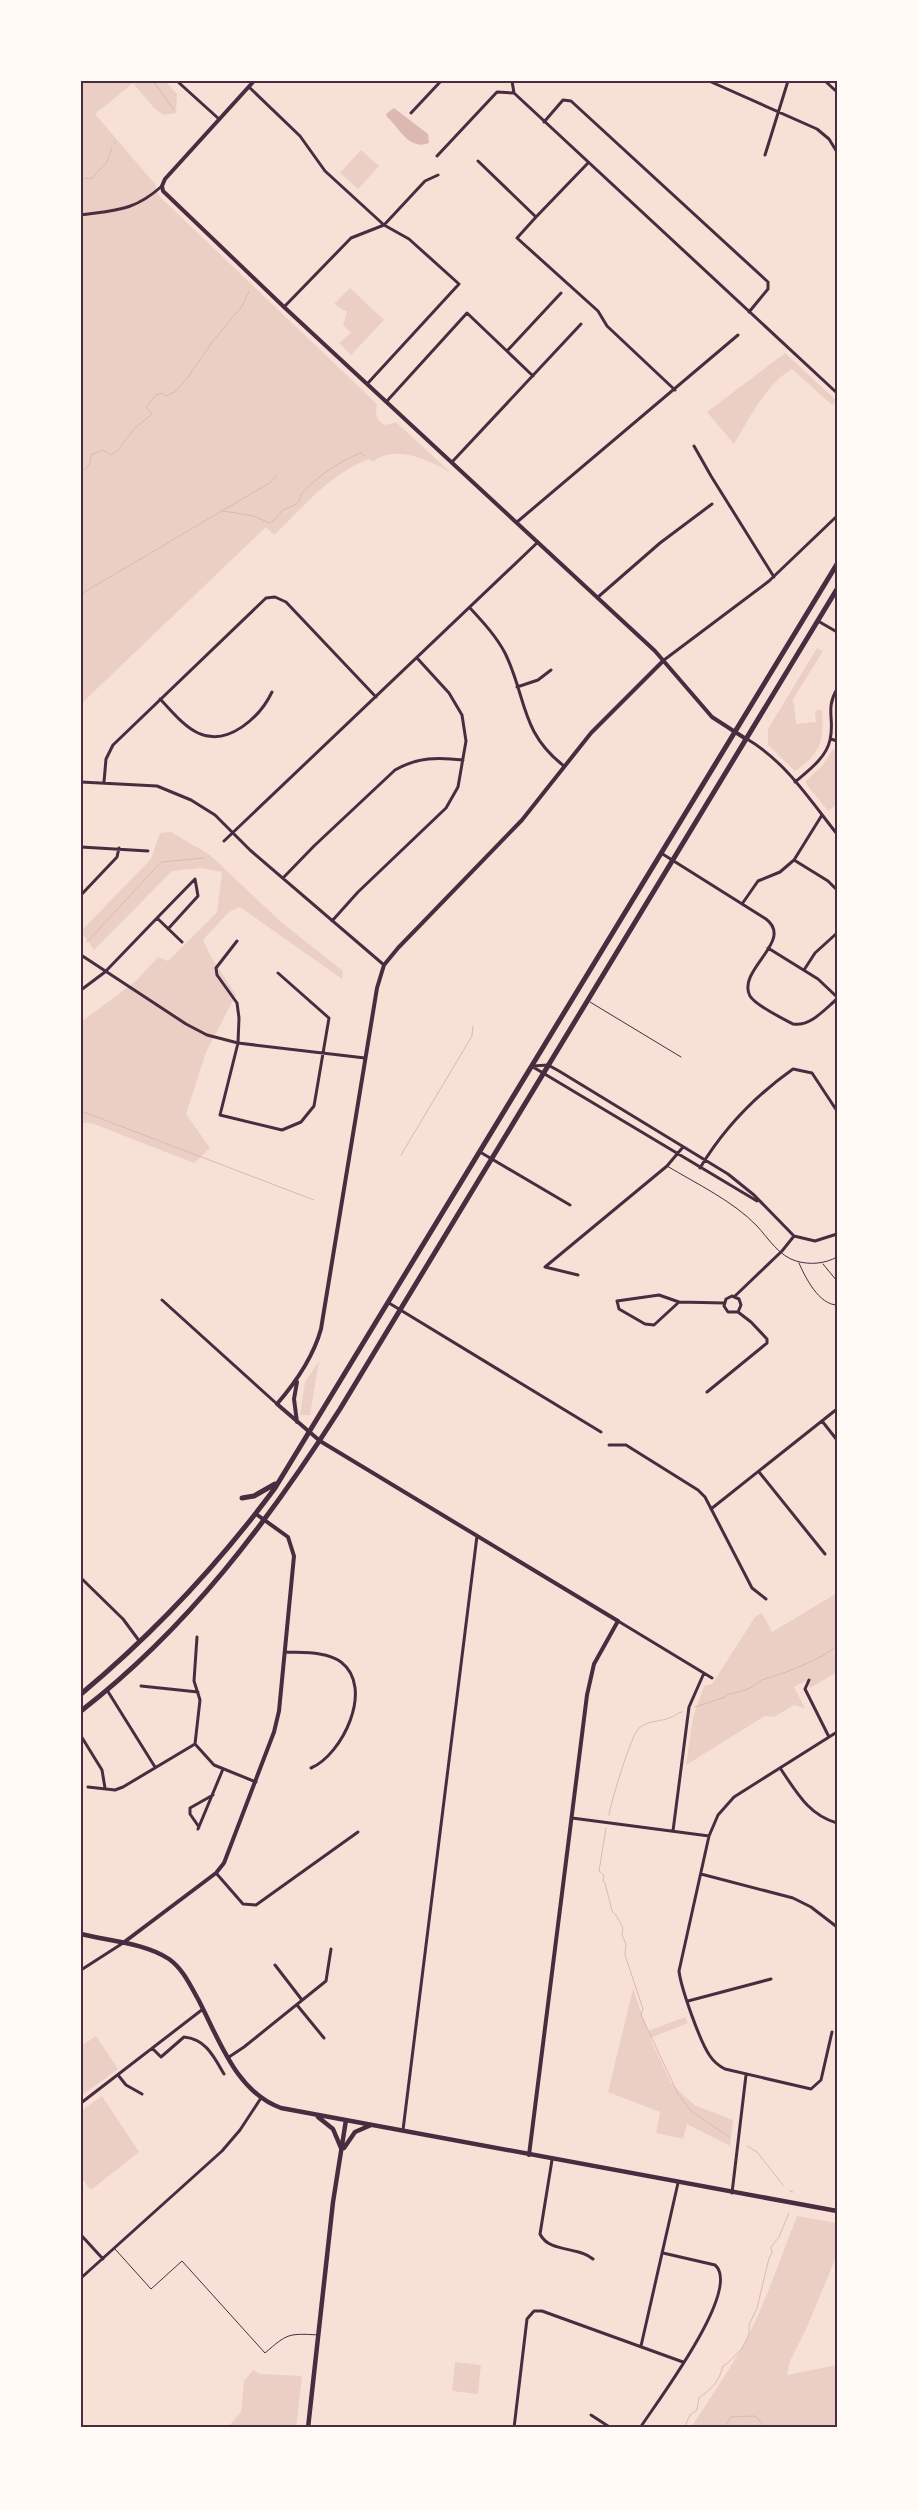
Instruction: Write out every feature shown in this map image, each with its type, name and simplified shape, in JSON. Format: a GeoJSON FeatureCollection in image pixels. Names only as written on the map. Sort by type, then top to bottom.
{"type":"FeatureCollection","features":[{"type":"Feature","properties":{"kind":"highway"},"geometry":{"type":"LineString","coordinates":[[81,1694],[140,1643],[215,1563],[256,1514],[281,1479],[837,564]]}},
{"type":"Feature","properties":{"kind":"highway"},"geometry":{"type":"LineString","coordinates":[[81,1710],[107,1690],[184,1616],[266,1520],[320,1441],[837,589]]}},
{"type":"Feature","properties":{"kind":"highway"},"geometry":{"type":"LineString","coordinates":[[242,1498],[263,1492],[281,1479]]}},
{"type":"Feature","properties":{"kind":"main road"},"geometry":{"type":"LineString","coordinates":[[81,1934],[154,1951],[170,1960],[186,1978],[242,2081],[261,2098],[281,2108],[552,2160],[837,2211]]}},
{"type":"Feature","properties":{"kind":"main road"},"geometry":{"type":"LineString","coordinates":[[314,2115],[333,2129],[342,2151]]}},
{"type":"Feature","properties":{"kind":"main road"},"geometry":{"type":"LineString","coordinates":[[308,2428],[333,2202],[346,2120]]}},
{"type":"Feature","properties":{"kind":"main road"},"geometry":{"type":"LineString","coordinates":[[342,2151],[355,2132],[371,2125]]}},
{"type":"Feature","properties":{"kind":"street"},"geometry":{"type":"LineString","coordinates":[[178,81],[219,119]]}},
{"type":"Feature","properties":{"kind":"street"},"geometry":{"type":"LineString","coordinates":[[81,215],[132,207],[146,200],[162,186],[165,179],[254,81]]}},
{"type":"Feature","properties":{"kind":"street"},"geometry":{"type":"LineString","coordinates":[[411,113],[441,81]]}},
{"type":"Feature","properties":{"kind":"street"},"geometry":{"type":"LineString","coordinates":[[512,81],[514,94]]}},
{"type":"Feature","properties":{"kind":"street"},"geometry":{"type":"LineString","coordinates":[[709,81],[817,129],[829,139],[837,152]]}},
{"type":"Feature","properties":{"kind":"street"},"geometry":{"type":"LineString","coordinates":[[765,155],[788,81]]}},
{"type":"Feature","properties":{"kind":"street"},"geometry":{"type":"LineString","coordinates":[[825,81],[837,92]]}},
{"type":"Feature","properties":{"kind":"street"},"geometry":{"type":"LineString","coordinates":[[248,87],[300,136],[325,171],[384,225],[409,239],[460,284],[368,383]]}},
{"type":"Feature","properties":{"kind":"street"},"geometry":{"type":"LineString","coordinates":[[437,156],[497,92],[514,94],[837,393]]}},
{"type":"Feature","properties":{"kind":"street"},"geometry":{"type":"LineString","coordinates":[[544,122],[563,100],[571,101],[768,282],[768,289],[749,312]]}},
{"type":"Feature","properties":{"kind":"street"},"geometry":{"type":"LineString","coordinates":[[478,161],[536,217]]}},
{"type":"Feature","properties":{"kind":"street"},"geometry":{"type":"LineString","coordinates":[[588,163],[517,238],[598,311],[607,326],[675,390]]}},
{"type":"Feature","properties":{"kind":"street"},"geometry":{"type":"LineString","coordinates":[[284,307],[351,238],[384,225],[425,182],[438,175]]}},
{"type":"Feature","properties":{"kind":"street"},"geometry":{"type":"LineString","coordinates":[[162,186],[168,197],[284,307],[664,660],[712,717],[770,755],[795,782],[837,834]]}},
{"type":"Feature","properties":{"kind":"street"},"geometry":{"type":"LineString","coordinates":[[507,351],[561,293]]}},
{"type":"Feature","properties":{"kind":"street"},"geometry":{"type":"LineString","coordinates":[[387,401],[467,314],[533,376]]}},
{"type":"Feature","properties":{"kind":"street"},"geometry":{"type":"LineString","coordinates":[[452,462],[581,324]]}},
{"type":"Feature","properties":{"kind":"street"},"geometry":{"type":"LineString","coordinates":[[517,522],[738,335]]}},
{"type":"Feature","properties":{"kind":"street"},"geometry":{"type":"LineString","coordinates":[[694,446],[774,577]]}},
{"type":"Feature","properties":{"kind":"street"},"geometry":{"type":"LineString","coordinates":[[598,597],[660,543],[712,504]]}},
{"type":"Feature","properties":{"kind":"street"},"geometry":{"type":"LineString","coordinates":[[277,1404],[298,1378],[313,1352],[321,1329],[377,988],[384,965],[398,948],[522,820],[606,716],[664,660],[774,577],[837,516]]}},
{"type":"Feature","properties":{"kind":"street"},"geometry":{"type":"LineString","coordinates":[[224,841],[538,542]]}},
{"type":"Feature","properties":{"kind":"street"},"geometry":{"type":"LineString","coordinates":[[104,782],[106,759],[110,749],[262,601],[271,597],[280,598],[286,602],[376,697]]}},
{"type":"Feature","properties":{"kind":"street"},"geometry":{"type":"LineString","coordinates":[[470,608],[500,645],[535,736],[547,751],[564,766]]}},
{"type":"Feature","properties":{"kind":"street"},"geometry":{"type":"LineString","coordinates":[[818,621],[837,632]]}},
{"type":"Feature","properties":{"kind":"street"},"geometry":{"type":"LineString","coordinates":[[332,921],[358,892],[446,808],[458,786],[466,732],[460,710],[449,693],[417,658]]}},
{"type":"Feature","properties":{"kind":"street"},"geometry":{"type":"LineString","coordinates":[[517,687],[538,680],[552,670]]}},
{"type":"Feature","properties":{"kind":"street"},"geometry":{"type":"LineString","coordinates":[[795,782],[821,758],[831,739],[830,703],[837,689]]}},
{"type":"Feature","properties":{"kind":"street"},"geometry":{"type":"LineString","coordinates":[[160,699],[191,730],[207,736],[221,736],[238,730],[247,723],[267,703],[272,692]]}},
{"type":"Feature","properties":{"kind":"street"},"geometry":{"type":"LineString","coordinates":[[831,739],[837,741]]}},
{"type":"Feature","properties":{"kind":"street"},"geometry":{"type":"LineString","coordinates":[[283,878],[314,846],[395,770],[411,762],[428,758],[463,760]]}},
{"type":"Feature","properties":{"kind":"street"},"geometry":{"type":"LineString","coordinates":[[81,782],[150,785],[175,792],[215,815],[283,878],[384,965]]}},
{"type":"Feature","properties":{"kind":"street"},"geometry":{"type":"LineString","coordinates":[[742,904],[758,881],[780,872],[794,860],[822,815]]}},
{"type":"Feature","properties":{"kind":"street"},"geometry":{"type":"LineString","coordinates":[[81,847],[148,851]]}},
{"type":"Feature","properties":{"kind":"street"},"geometry":{"type":"LineString","coordinates":[[81,895],[117,857],[119,848]]}},
{"type":"Feature","properties":{"kind":"street"},"geometry":{"type":"LineString","coordinates":[[661,854],[742,904],[772,925],[774,937],[748,982],[749,991],[755,1001],[793,1024],[799,1025],[807,1023],[837,998],[824,984],[768,948]]}},
{"type":"Feature","properties":{"kind":"street"},"geometry":{"type":"LineString","coordinates":[[794,860],[828,881],[837,890]]}},
{"type":"Feature","properties":{"kind":"street"},"geometry":{"type":"LineString","coordinates":[[81,990],[105,972],[195,879],[198,896],[168,929]]}},
{"type":"Feature","properties":{"kind":"street"},"geometry":{"type":"LineString","coordinates":[[157,918],[182,942]]}},
{"type":"Feature","properties":{"kind":"street"},"geometry":{"type":"LineString","coordinates":[[804,970],[815,953],[837,933]]}},
{"type":"Feature","properties":{"kind":"street"},"geometry":{"type":"LineString","coordinates":[[237,941],[216,968],[216,975],[237,1003],[238,1043],[220,1115],[282,1130],[301,1122],[314,1106],[329,1018],[278,973]]}},
{"type":"Feature","properties":{"kind":"street"},"geometry":{"type":"LineString","coordinates":[[81,955],[207,1035],[238,1043],[365,1058]]}},
{"type":"Feature","properties":{"kind":"street"},"geometry":{"type":"LineString","coordinates":[[533,1066],[548,1065],[705,1159],[744,1186],[794,1236],[814,1241],[837,1234]]}},
{"type":"Feature","properties":{"kind":"street"},"geometry":{"type":"LineString","coordinates":[[533,1066],[762,1204]]}},
{"type":"Feature","properties":{"kind":"street"},"geometry":{"type":"LineString","coordinates":[[700,1168],[724,1131],[768,1086],[793,1069],[812,1074],[837,1111]]}},
{"type":"Feature","properties":{"kind":"street"},"geometry":{"type":"LineString","coordinates":[[578,1275],[545,1267],[667,1166],[684,1147]]}},
{"type":"Feature","properties":{"kind":"street"},"geometry":{"type":"LineString","coordinates":[[480,1152],[570,1205]]}},
{"type":"Feature","properties":{"kind":"street"},"geometry":{"type":"LineString","coordinates":[[724,1303],[729,1297],[735,1296],[780,1253],[794,1236]]}},
{"type":"Feature","properties":{"kind":"street"},"geometry":{"type":"LineString","coordinates":[[679,1302],[654,1325],[645,1324],[619,1309],[617,1302],[659,1295],[679,1302],[724,1303]]}},
{"type":"Feature","properties":{"kind":"street"},"geometry":{"type":"LineString","coordinates":[[735,1296],[741,1302],[738,1312]]}},
{"type":"Feature","properties":{"kind":"street"},"geometry":{"type":"LineString","coordinates":[[162,1300],[309,1434],[712,1678]]}},
{"type":"Feature","properties":{"kind":"street"},"geometry":{"type":"LineString","coordinates":[[389,1303],[601,1432]]}},
{"type":"Feature","properties":{"kind":"street"},"geometry":{"type":"LineString","coordinates":[[707,1392],[767,1342],[751,1322],[738,1312],[728,1312],[724,1303]]}},
{"type":"Feature","properties":{"kind":"street"},"geometry":{"type":"LineString","coordinates":[[298,1378],[294,1399],[295,1417],[298,1424]]}},
{"type":"Feature","properties":{"kind":"street"},"geometry":{"type":"LineString","coordinates":[[711,1509],[837,1409]]}},
{"type":"Feature","properties":{"kind":"street"},"geometry":{"type":"LineString","coordinates":[[822,1421],[837,1440]]}},
{"type":"Feature","properties":{"kind":"street"},"geometry":{"type":"LineString","coordinates":[[609,1445],[626,1445],[687,1482],[701,1494],[711,1509],[752,1588],[766,1599]]}},
{"type":"Feature","properties":{"kind":"street"},"geometry":{"type":"LineString","coordinates":[[759,1472],[825,1554]]}},
{"type":"Feature","properties":{"kind":"street"},"geometry":{"type":"LineString","coordinates":[[81,1970],[123,1943],[216,1873],[230,1852],[277,1723],[293,1549],[288,1537],[256,1514]]}},
{"type":"Feature","properties":{"kind":"street"},"geometry":{"type":"LineString","coordinates":[[403,2130],[477,1536]]}},
{"type":"Feature","properties":{"kind":"street"},"geometry":{"type":"LineString","coordinates":[[81,1578],[123,1619],[140,1643]]}},
{"type":"Feature","properties":{"kind":"street"},"geometry":{"type":"LineString","coordinates":[[529,2155],[590,1676],[600,1652],[618,1621]]}},
{"type":"Feature","properties":{"kind":"street"},"geometry":{"type":"LineString","coordinates":[[197,1637],[194,1680],[200,1700],[195,1744],[206,1759],[223,1769],[256,1782]]}},
{"type":"Feature","properties":{"kind":"street"},"geometry":{"type":"LineString","coordinates":[[285,1652],[323,1655],[335,1659],[348,1670],[354,1684],[354,1703],[349,1725],[326,1759],[312,1768]]}},
{"type":"Feature","properties":{"kind":"street"},"geometry":{"type":"LineString","coordinates":[[673,1830],[689,1707],[704,1673]]}},
{"type":"Feature","properties":{"kind":"street"},"geometry":{"type":"LineString","coordinates":[[809,1680],[805,1689],[828,1738]]}},
{"type":"Feature","properties":{"kind":"street"},"geometry":{"type":"LineString","coordinates":[[141,1686],[198,1692]]}},
{"type":"Feature","properties":{"kind":"street"},"geometry":{"type":"LineString","coordinates":[[107,1690],[155,1767]]}},
{"type":"Feature","properties":{"kind":"street"},"geometry":{"type":"LineString","coordinates":[[832,2032],[821,2080],[815,2088],[806,2089],[725,2069],[711,2058],[704,2044],[681,1980],[680,1964],[710,1836],[718,1815],[728,1802],[837,1732]]}},
{"type":"Feature","properties":{"kind":"street"},"geometry":{"type":"LineString","coordinates":[[81,1736],[102,1770],[105,1788]]}},
{"type":"Feature","properties":{"kind":"street"},"geometry":{"type":"LineString","coordinates":[[88,1787],[116,1790],[124,1787],[195,1744]]}},
{"type":"Feature","properties":{"kind":"street"},"geometry":{"type":"LineString","coordinates":[[780,1768],[809,1809],[818,1816],[837,1823]]}},
{"type":"Feature","properties":{"kind":"street"},"geometry":{"type":"LineString","coordinates":[[213,1794],[190,1808],[190,1814],[198,1828],[213,1794],[223,1769]]}},
{"type":"Feature","properties":{"kind":"street"},"geometry":{"type":"LineString","coordinates":[[572,1818],[710,1836]]}},
{"type":"Feature","properties":{"kind":"street"},"geometry":{"type":"LineString","coordinates":[[216,1873],[243,1904],[256,1905],[358,1832]]}},
{"type":"Feature","properties":{"kind":"street"},"geometry":{"type":"LineString","coordinates":[[701,1874],[793,1898],[811,1907],[837,1927]]}},
{"type":"Feature","properties":{"kind":"street"},"geometry":{"type":"LineString","coordinates":[[228,2057],[244,2047],[326,1981],[331,1949]]}},
{"type":"Feature","properties":{"kind":"street"},"geometry":{"type":"LineString","coordinates":[[275,1965],[302,2000]]}},
{"type":"Feature","properties":{"kind":"street"},"geometry":{"type":"LineString","coordinates":[[688,2001],[772,1978]]}},
{"type":"Feature","properties":{"kind":"street"},"geometry":{"type":"LineString","coordinates":[[297,2004],[324,2038]]}},
{"type":"Feature","properties":{"kind":"street"},"geometry":{"type":"LineString","coordinates":[[81,2103],[203,2009]]}},
{"type":"Feature","properties":{"kind":"street"},"geometry":{"type":"LineString","coordinates":[[152,2048],[161,2057],[184,2038],[190,2038],[210,2048],[224,2074]]}},
{"type":"Feature","properties":{"kind":"street"},"geometry":{"type":"LineString","coordinates":[[118,2075],[126,2086],[142,2094]]}},
{"type":"Feature","properties":{"kind":"street"},"geometry":{"type":"LineString","coordinates":[[732,2193],[746,2075]]}},
{"type":"Feature","properties":{"kind":"street"},"geometry":{"type":"LineString","coordinates":[[81,2278],[222,2151],[261,2098]]}},
{"type":"Feature","properties":{"kind":"street"},"geometry":{"type":"LineString","coordinates":[[552,2160],[540,2234],[549,2244],[582,2252],[593,2259]]}},
{"type":"Feature","properties":{"kind":"street"},"geometry":{"type":"LineString","coordinates":[[641,2346],[678,2183]]}},
{"type":"Feature","properties":{"kind":"street"},"geometry":{"type":"LineString","coordinates":[[81,2235],[103,2259]]}},
{"type":"Feature","properties":{"kind":"street"},"geometry":{"type":"LineString","coordinates":[[640,2428],[710,2318],[722,2274],[719,2268],[711,2264],[663,2253]]}},
{"type":"Feature","properties":{"kind":"street"},"geometry":{"type":"LineString","coordinates":[[514,2428],[527,2319],[530,2314],[542,2311],[683,2362]]}},
{"type":"Feature","properties":{"kind":"street"},"geometry":{"type":"LineString","coordinates":[[591,2415],[611,2428]]}},
{"type":"Feature","properties":{"kind":"lane"},"geometry":{"type":"LineString","coordinates":[[587,1000],[681,1057]]}},
{"type":"Feature","properties":{"kind":"lane"},"geometry":{"type":"LineString","coordinates":[[667,1166],[740,1212],[755,1224],[780,1253],[799,1262],[823,1263],[837,1257]]}},
{"type":"Feature","properties":{"kind":"lane"},"geometry":{"type":"LineString","coordinates":[[799,1262],[804,1273],[823,1300],[829,1305],[837,1305]]}},
{"type":"Feature","properties":{"kind":"lane"},"geometry":{"type":"LineString","coordinates":[[823,1263],[837,1281]]}},
{"type":"Feature","properties":{"kind":"lane"},"geometry":{"type":"LineString","coordinates":[[114,2248],[151,2288],[182,2261],[265,2353],[285,2336],[296,2334],[318,2335]]}},
{"type":"Feature","properties":{"kind":"shaded area"},"geometry":{"type":"Polygon","coordinates":[[[81,81],[165,81],[177,94],[176,113],[164,115],[154,108],[133,83],[95,114],[155,184],[159,196],[377,404],[376,414],[378,419],[386,425],[396,422],[451,473],[423,459],[401,454],[391,454],[373,462],[369,459],[342,473],[307,502],[274,535],[266,527],[81,704],[81,81]]]}},
{"type":"Feature","properties":{"kind":"shaded area"},"geometry":{"type":"Polygon","coordinates":[[[394,108],[428,134],[429,143],[416,144],[405,137],[387,117],[386,114],[394,108]]]}},
{"type":"Feature","properties":{"kind":"shaded area"},"geometry":{"type":"Polygon","coordinates":[[[361,150],[379,166],[358,189],[340,173],[361,150]]]}},
{"type":"Feature","properties":{"kind":"shaded area"},"geometry":{"type":"Polygon","coordinates":[[[350,288],[384,320],[351,355],[339,343],[351,333],[343,325],[347,312],[334,304],[350,288]]]}},
{"type":"Feature","properties":{"kind":"shaded area"},"geometry":{"type":"Polygon","coordinates":[[[785,353],[837,401],[832,405],[792,369],[782,376],[766,393],[734,444],[707,412],[785,353]]]}},
{"type":"Feature","properties":{"kind":"shaded area"},"geometry":{"type":"Polygon","coordinates":[[[817,648],[823,651],[792,701],[794,703],[796,724],[816,722],[815,711],[822,710],[821,738],[816,752],[795,771],[768,745],[768,729],[817,648]]]}},
{"type":"Feature","properties":{"kind":"shaded area"},"geometry":{"type":"Polygon","coordinates":[[[837,747],[837,804],[828,811],[806,784],[806,781],[823,765],[833,749],[837,747]]]}},
{"type":"Feature","properties":{"kind":"shaded area"},"geometry":{"type":"Polygon","coordinates":[[[171,832],[210,855],[281,922],[343,971],[342,979],[240,907],[229,912],[203,940],[210,955],[236,995],[206,1052],[186,1114],[210,1148],[194,1163],[94,1124],[81,1122],[81,1022],[136,981],[158,957],[168,961],[217,912],[222,872],[201,868],[172,871],[94,950],[81,931],[151,859],[160,833],[171,832]]]}},
{"type":"Feature","properties":{"kind":"shaded area"},"geometry":{"type":"Polygon","coordinates":[[[319,1361],[310,1415],[300,1415],[305,1382],[319,1361]]]}},
{"type":"Feature","properties":{"kind":"shaded area"},"geometry":{"type":"Polygon","coordinates":[[[837,1593],[837,1672],[810,1688],[806,1681],[794,1687],[805,1708],[794,1705],[774,1717],[765,1716],[686,1765],[693,1717],[704,1686],[712,1684],[755,1617],[762,1613],[772,1632],[837,1593]]]}},
{"type":"Feature","properties":{"kind":"shaded area"},"geometry":{"type":"Polygon","coordinates":[[[633,1989],[648,2031],[685,2017],[688,2023],[650,2038],[671,2083],[694,2105],[733,2120],[730,2146],[687,2124],[683,2139],[656,2133],[660,2112],[608,2092],[633,1989]]]}},
{"type":"Feature","properties":{"kind":"shaded area"},"geometry":{"type":"Polygon","coordinates":[[[96,2036],[118,2069],[81,2096],[81,2046],[96,2036]]]}},
{"type":"Feature","properties":{"kind":"shaded area"},"geometry":{"type":"Polygon","coordinates":[[[102,2096],[139,2152],[91,2190],[81,2177],[81,2111],[102,2096]]]}},
{"type":"Feature","properties":{"kind":"shaded area"},"geometry":{"type":"Polygon","coordinates":[[[797,2216],[837,2223],[837,2255],[807,2327],[790,2361],[787,2375],[837,2365],[837,2428],[691,2428],[730,2368],[758,2316],[797,2216]]]}},
{"type":"Feature","properties":{"kind":"shaded area"},"geometry":{"type":"Polygon","coordinates":[[[455,2362],[481,2365],[478,2394],[452,2391],[455,2362]]]}},
{"type":"Feature","properties":{"kind":"shaded area"},"geometry":{"type":"Polygon","coordinates":[[[253,2370],[260,2374],[302,2376],[296,2428],[227,2428],[241,2412],[244,2381],[253,2370]]]}},
{"type":"Feature","properties":{"kind":"waterway"},"geometry":{"type":"LineString","coordinates":[[153,81],[174,110]]}},
{"type":"Feature","properties":{"kind":"waterway"},"geometry":{"type":"LineString","coordinates":[[81,182],[85,178],[91,179],[107,162],[112,148]]}},
{"type":"Feature","properties":{"kind":"waterway"},"geometry":{"type":"LineString","coordinates":[[81,473],[90,464],[91,455],[103,450],[111,455],[117,451],[135,428],[152,414],[146,407],[156,395],[161,393],[166,396],[175,392],[242,306],[249,292]]}},
{"type":"Feature","properties":{"kind":"waterway"},"geometry":{"type":"LineString","coordinates":[[223,511],[254,516],[269,523],[282,511],[298,503],[303,492],[331,469],[346,459],[361,453],[365,456]]}},
{"type":"Feature","properties":{"kind":"waterway"},"geometry":{"type":"LineString","coordinates":[[81,594],[271,482],[276,476]]}},
{"type":"Feature","properties":{"kind":"waterway"},"geometry":{"type":"LineString","coordinates":[[87,942],[161,862],[204,858]]}},
{"type":"Feature","properties":{"kind":"waterway"},"geometry":{"type":"LineString","coordinates":[[401,1155],[472,1036],[473,1026]]}},
{"type":"Feature","properties":{"kind":"waterway"},"geometry":{"type":"LineString","coordinates":[[81,1111],[314,1200]]}},
{"type":"Feature","properties":{"kind":"waterway"},"geometry":{"type":"LineString","coordinates":[[695,1707],[725,1697],[727,1694],[745,1690],[761,1680],[801,1666],[824,1655],[837,1645]]}},
{"type":"Feature","properties":{"kind":"waterway"},"geometry":{"type":"LineString","coordinates":[[609,1815],[617,1784],[635,1733],[639,1728],[647,1724],[668,1719],[682,1712]]}},
{"type":"Feature","properties":{"kind":"waterway"},"geometry":{"type":"LineString","coordinates":[[606,1828],[599,1871],[604,1875],[603,1881],[612,1911],[623,1928],[622,1935],[626,1944],[625,1955],[643,2009],[641,2015],[678,2094],[691,2111],[729,2137]]}},
{"type":"Feature","properties":{"kind":"waterway"},"geometry":{"type":"LineString","coordinates":[[747,2146],[757,2152],[783,2185]]}},
{"type":"Feature","properties":{"kind":"waterway"},"geometry":{"type":"LineString","coordinates":[[684,2428],[690,2415],[697,2410],[699,2398],[714,2384],[723,2366],[742,2349],[749,2334],[749,2325],[757,2308],[769,2258],[772,2253],[771,2247],[779,2237],[789,2213]]}},
{"type":"Feature","properties":{"kind":"waterway"},"geometry":{"type":"LineString","coordinates":[[724,2428],[731,2417],[755,2416],[766,2428]]}}]}
